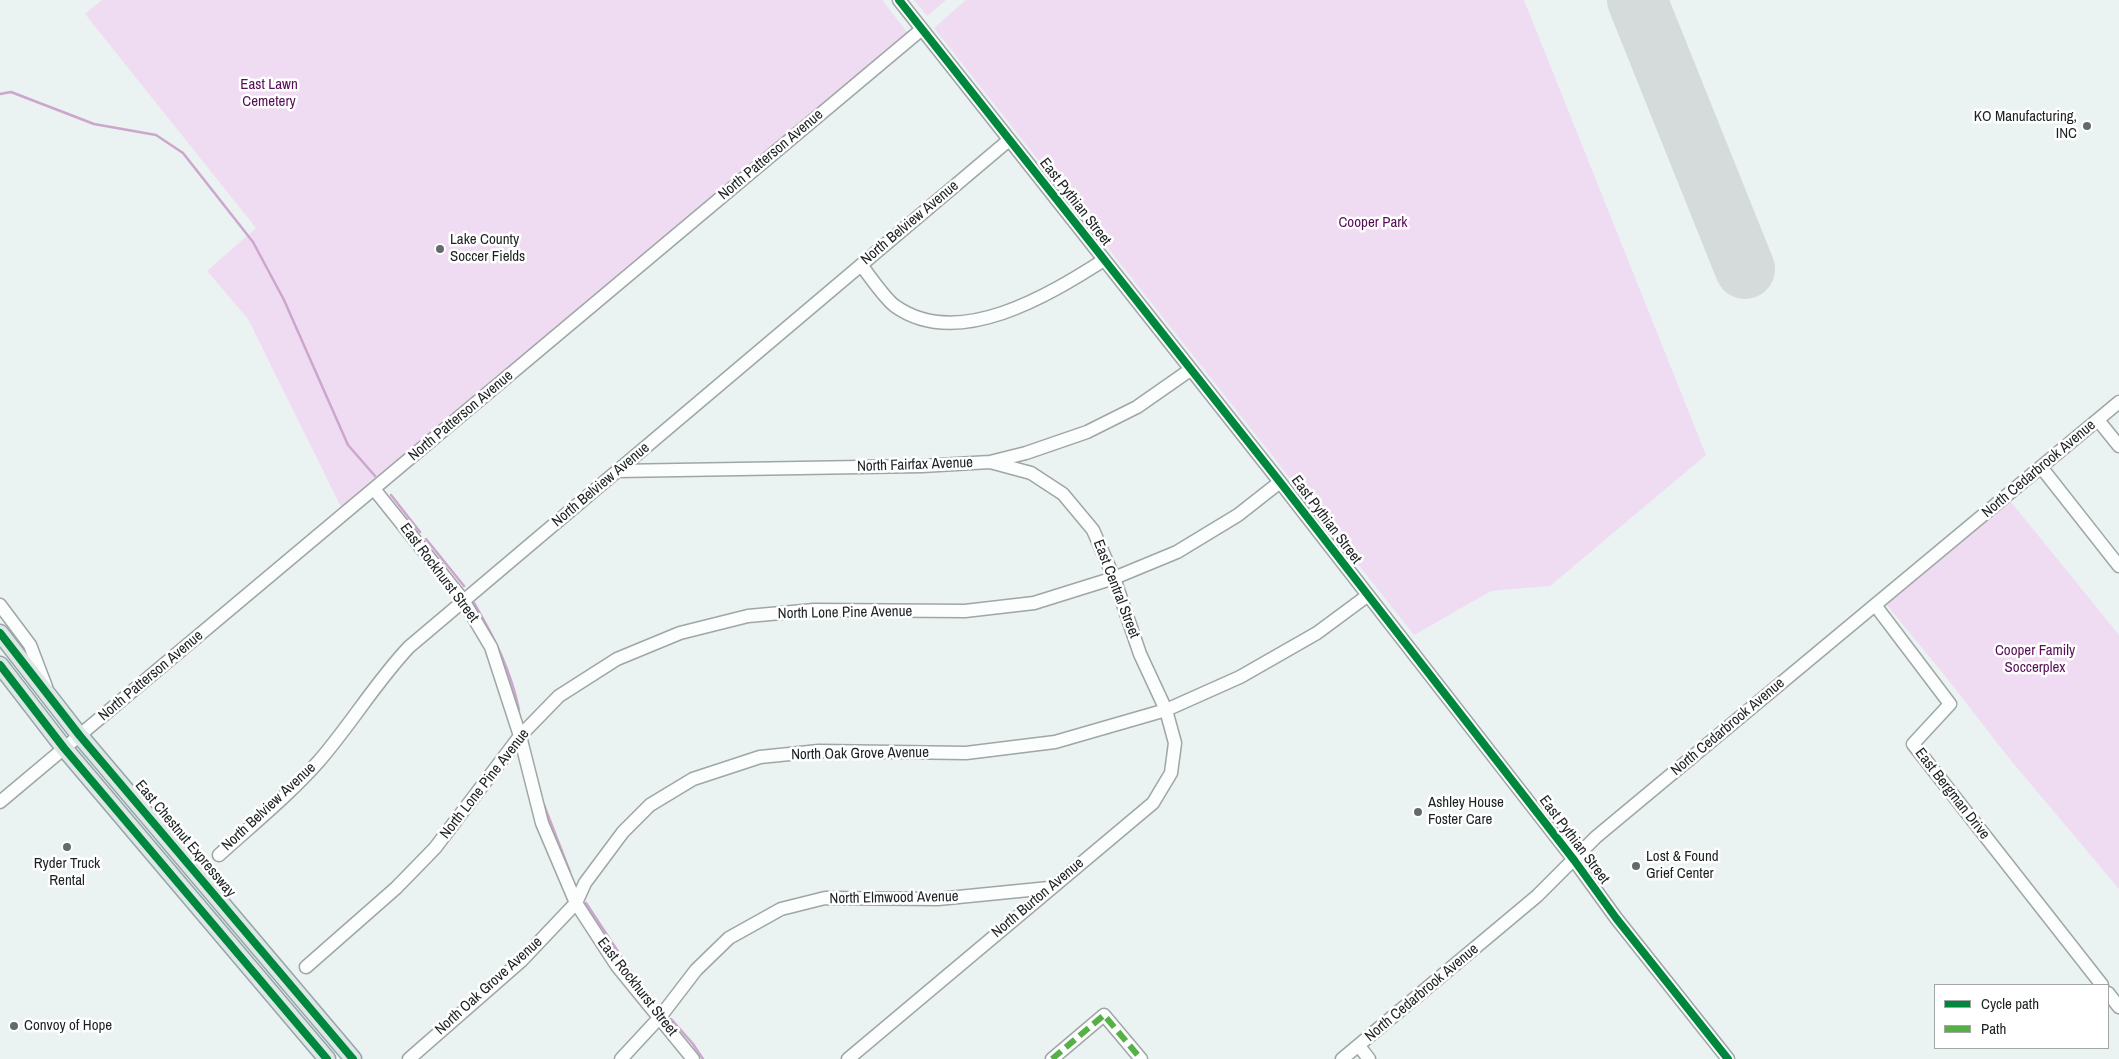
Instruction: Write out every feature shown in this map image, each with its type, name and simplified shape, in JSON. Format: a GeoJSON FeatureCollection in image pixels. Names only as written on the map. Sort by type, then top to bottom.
{"type":"FeatureCollection","features":[{"type":"Feature","properties":{"kind":"main road","name":"East Chestnut Expressway"},"geometry":{"type":"LineString","coordinates":[[0,633],[80,736],[352,1059]]}},
{"type":"Feature","properties":{"kind":"main road"},"geometry":{"type":"LineString","coordinates":[[0,666],[64,748],[327,1059]]}},
{"type":"Feature","properties":{"kind":"street","name":"East Pythian Street"},"geometry":{"type":"LineString","coordinates":[[899,0],[1280,482],[1574,860],[1616,918],[1728,1059]]}},
{"type":"Feature","properties":{"kind":"street","name":"North Patterson Avenue"},"geometry":{"type":"LineString","coordinates":[[0,802],[922,29]]}},
{"type":"Feature","properties":{"kind":"street","name":"North Belview Avenue"},"geometry":{"type":"LineString","coordinates":[[219,855],[303,779],[337,739],[392,664],[409,646],[1009,140]]}},
{"type":"Feature","properties":{"kind":"street"},"geometry":{"type":"LineString","coordinates":[[861,265],[894,306],[920,318],[956,324],[995,315],[1034,301],[1104,260]]}},
{"type":"Feature","properties":{"kind":"street","name":"North Fairfax Avenue"},"geometry":{"type":"LineString","coordinates":[[617,471],[913,466],[990,462],[1026,453],[1087,432],[1137,407],[1190,370]]}},
{"type":"Feature","properties":{"kind":"street","name":"North Cedarbrook Avenue"},"geometry":{"type":"LineString","coordinates":[[1342,1059],[1537,896],[1596,837],[2119,402]]}},
{"type":"Feature","properties":{"kind":"street"},"geometry":{"type":"LineString","coordinates":[[2098,420],[2119,446]]}},
{"type":"Feature","properties":{"kind":"street"},"geometry":{"type":"LineString","coordinates":[[1026,453],[1031,473]]}},
{"type":"Feature","properties":{"kind":"street","name":"East Central Street"},"geometry":{"type":"LineString","coordinates":[[990,462],[1031,473],[1063,494],[1093,530],[1114,578],[1140,654],[1166,710]]}},
{"type":"Feature","properties":{"kind":"street"},"geometry":{"type":"LineString","coordinates":[[2041,467],[2119,566]]}},
{"type":"Feature","properties":{"kind":"street","name":"North Lone Pine Avenue"},"geometry":{"type":"LineString","coordinates":[[306,967],[396,888],[435,848],[520,736],[559,696],[617,659],[680,633],[748,616],[804,611],[965,611],[1034,603],[1114,578],[1177,552],[1238,515],[1280,482]]}},
{"type":"Feature","properties":{"kind":"street","name":"East Rockhurst Street"},"geometry":{"type":"LineString","coordinates":[[374,489],[463,600],[491,647],[520,736],[542,823],[576,903],[617,966],[693,1059]]}},
{"type":"Feature","properties":{"kind":"street","name":"North Oak Grove Avenue"},"geometry":{"type":"LineString","coordinates":[[409,1059],[521,961],[576,903],[584,883],[622,832],[650,805],[693,779],[760,757],[819,751],[966,754],[1055,742],[1166,710],[1240,677],[1317,633],[1367,596]]}},
{"type":"Feature","properties":{"kind":"street"},"geometry":{"type":"LineString","coordinates":[[0,605],[30,644],[49,696]]}},
{"type":"Feature","properties":{"kind":"street","name":"East Bergman Drive"},"geometry":{"type":"LineString","coordinates":[[1875,605],[1950,704],[1913,744],[2101,984]]}},
{"type":"Feature","properties":{"kind":"street","name":"North Burton Avenue"},"geometry":{"type":"LineString","coordinates":[[848,1059],[1153,802],[1171,773],[1175,743],[1166,710]]}},
{"type":"Feature","properties":{"kind":"street","name":"North Elmwood Avenue"},"geometry":{"type":"LineString","coordinates":[[621,1059],[660,1017],[696,970],[729,938],[781,909],[824,898],[938,899],[1049,888]]}},
{"type":"Feature","properties":{"kind":"street"},"geometry":{"type":"LineString","coordinates":[[1014,892],[1023,911]]}},
{"type":"Feature","properties":{"kind":"street"},"geometry":{"type":"LineString","coordinates":[[2109,993],[2119,1007]]}},
{"type":"Feature","properties":{"kind":"street"},"geometry":{"type":"LineString","coordinates":[[1052,1059],[1104,1015],[1141,1059]]}},
{"type":"Feature","properties":{"kind":"street"},"geometry":{"type":"LineString","coordinates":[[1359,1046],[1369,1059]]}},
{"type":"Feature","properties":{"kind":"green space","name":"Lake County Soccer Fields"},"geometry":{"type":"Polygon","coordinates":[[[102,0],[882,0],[907,32],[341,507],[248,319],[207,271],[256,228],[85,14],[102,0]]]}},
{"type":"Feature","properties":{"kind":"green space"},"geometry":{"type":"Polygon","coordinates":[[[914,0],[946,0],[927,16],[914,0]]]}},
{"type":"Feature","properties":{"kind":"green space","name":"Cooper Park"},"geometry":{"type":"Polygon","coordinates":[[[966,0],[1524,0],[1706,455],[1550,586],[1491,591],[1414,635],[934,28],[966,0]]]}},
{"type":"Feature","properties":{"kind":"green space","name":"Cooper Family Soccerplex"},"geometry":{"type":"Polygon","coordinates":[[[2011,502],[2119,635],[2119,889],[2008,757],[1886,604],[2011,502]]]}},
{"type":"Feature","properties":{"kind":"waterway"},"geometry":{"type":"LineString","coordinates":[[0,94],[11,92],[94,124],[156,135],[183,153],[253,242],[284,300],[348,445],[375,476]]}},
{"type":"Feature","properties":{"kind":"waterway"},"geometry":{"type":"LineString","coordinates":[[391,495],[420,532]]}},
{"type":"Feature","properties":{"kind":"waterway"},"geometry":{"type":"LineString","coordinates":[[426,539],[464,586]]}},
{"type":"Feature","properties":{"kind":"waterway"},"geometry":{"type":"LineString","coordinates":[[474,603],[501,655],[516,696],[519,710]]}},
{"type":"Feature","properties":{"kind":"waterway"},"geometry":{"type":"LineString","coordinates":[[544,805],[570,872]]}},
{"type":"Feature","properties":{"kind":"waterway"},"geometry":{"type":"LineString","coordinates":[[586,903],[638,982],[654,1000]]}},
{"type":"Feature","properties":{"kind":"waterway"},"geometry":{"type":"LineString","coordinates":[[671,1019],[693,1044],[703,1059]]}},
{"type":"Feature","properties":{"kind":"runway"},"geometry":{"type":"LineString","coordinates":[[1637,0],[1745,269]]}},
{"type":"Feature","properties":{"kind":"marked path"},"geometry":{"type":"LineString","coordinates":[[1052,1059],[1104,1015],[1141,1059]]}},
{"type":"Feature","properties":{"kind":"cycle path"},"geometry":{"type":"LineString","coordinates":[[899,0],[1280,482],[1574,860],[1616,918],[1728,1059]]}},
{"type":"Feature","properties":{"kind":"cycle path"},"geometry":{"type":"LineString","coordinates":[[0,633],[80,736],[353,1059]]}},
{"type":"Feature","properties":{"kind":"cycle path"},"geometry":{"type":"LineString","coordinates":[[0,665],[64,748],[327,1059]]}},
{"type":"Feature","properties":{"kind":"place","name":"KO Manufacturing, INC"},"geometry":{"type":"Point","coordinates":[2087,126]}},
{"type":"Feature","properties":{"kind":"place","name":"Lake County Soccer Fields"},"geometry":{"type":"Point","coordinates":[440,249]}},
{"type":"Feature","properties":{"kind":"place","name":"Ashley House Foster Care"},"geometry":{"type":"Point","coordinates":[1418,812]}},
{"type":"Feature","properties":{"kind":"place","name":"Ryder Truck Rental"},"geometry":{"type":"Point","coordinates":[67,847]}},
{"type":"Feature","properties":{"kind":"place","name":"Lost & Found Grief Center"},"geometry":{"type":"Point","coordinates":[1636,866]}},
{"type":"Feature","properties":{"kind":"place","name":"Convoy of Hope"},"geometry":{"type":"Point","coordinates":[14,1026]}},
{"type":"Feature","properties":{"kind":"park label","name":"East Lawn Cemetery"},"geometry":{"type":"Point","coordinates":[269,94]}}]}
